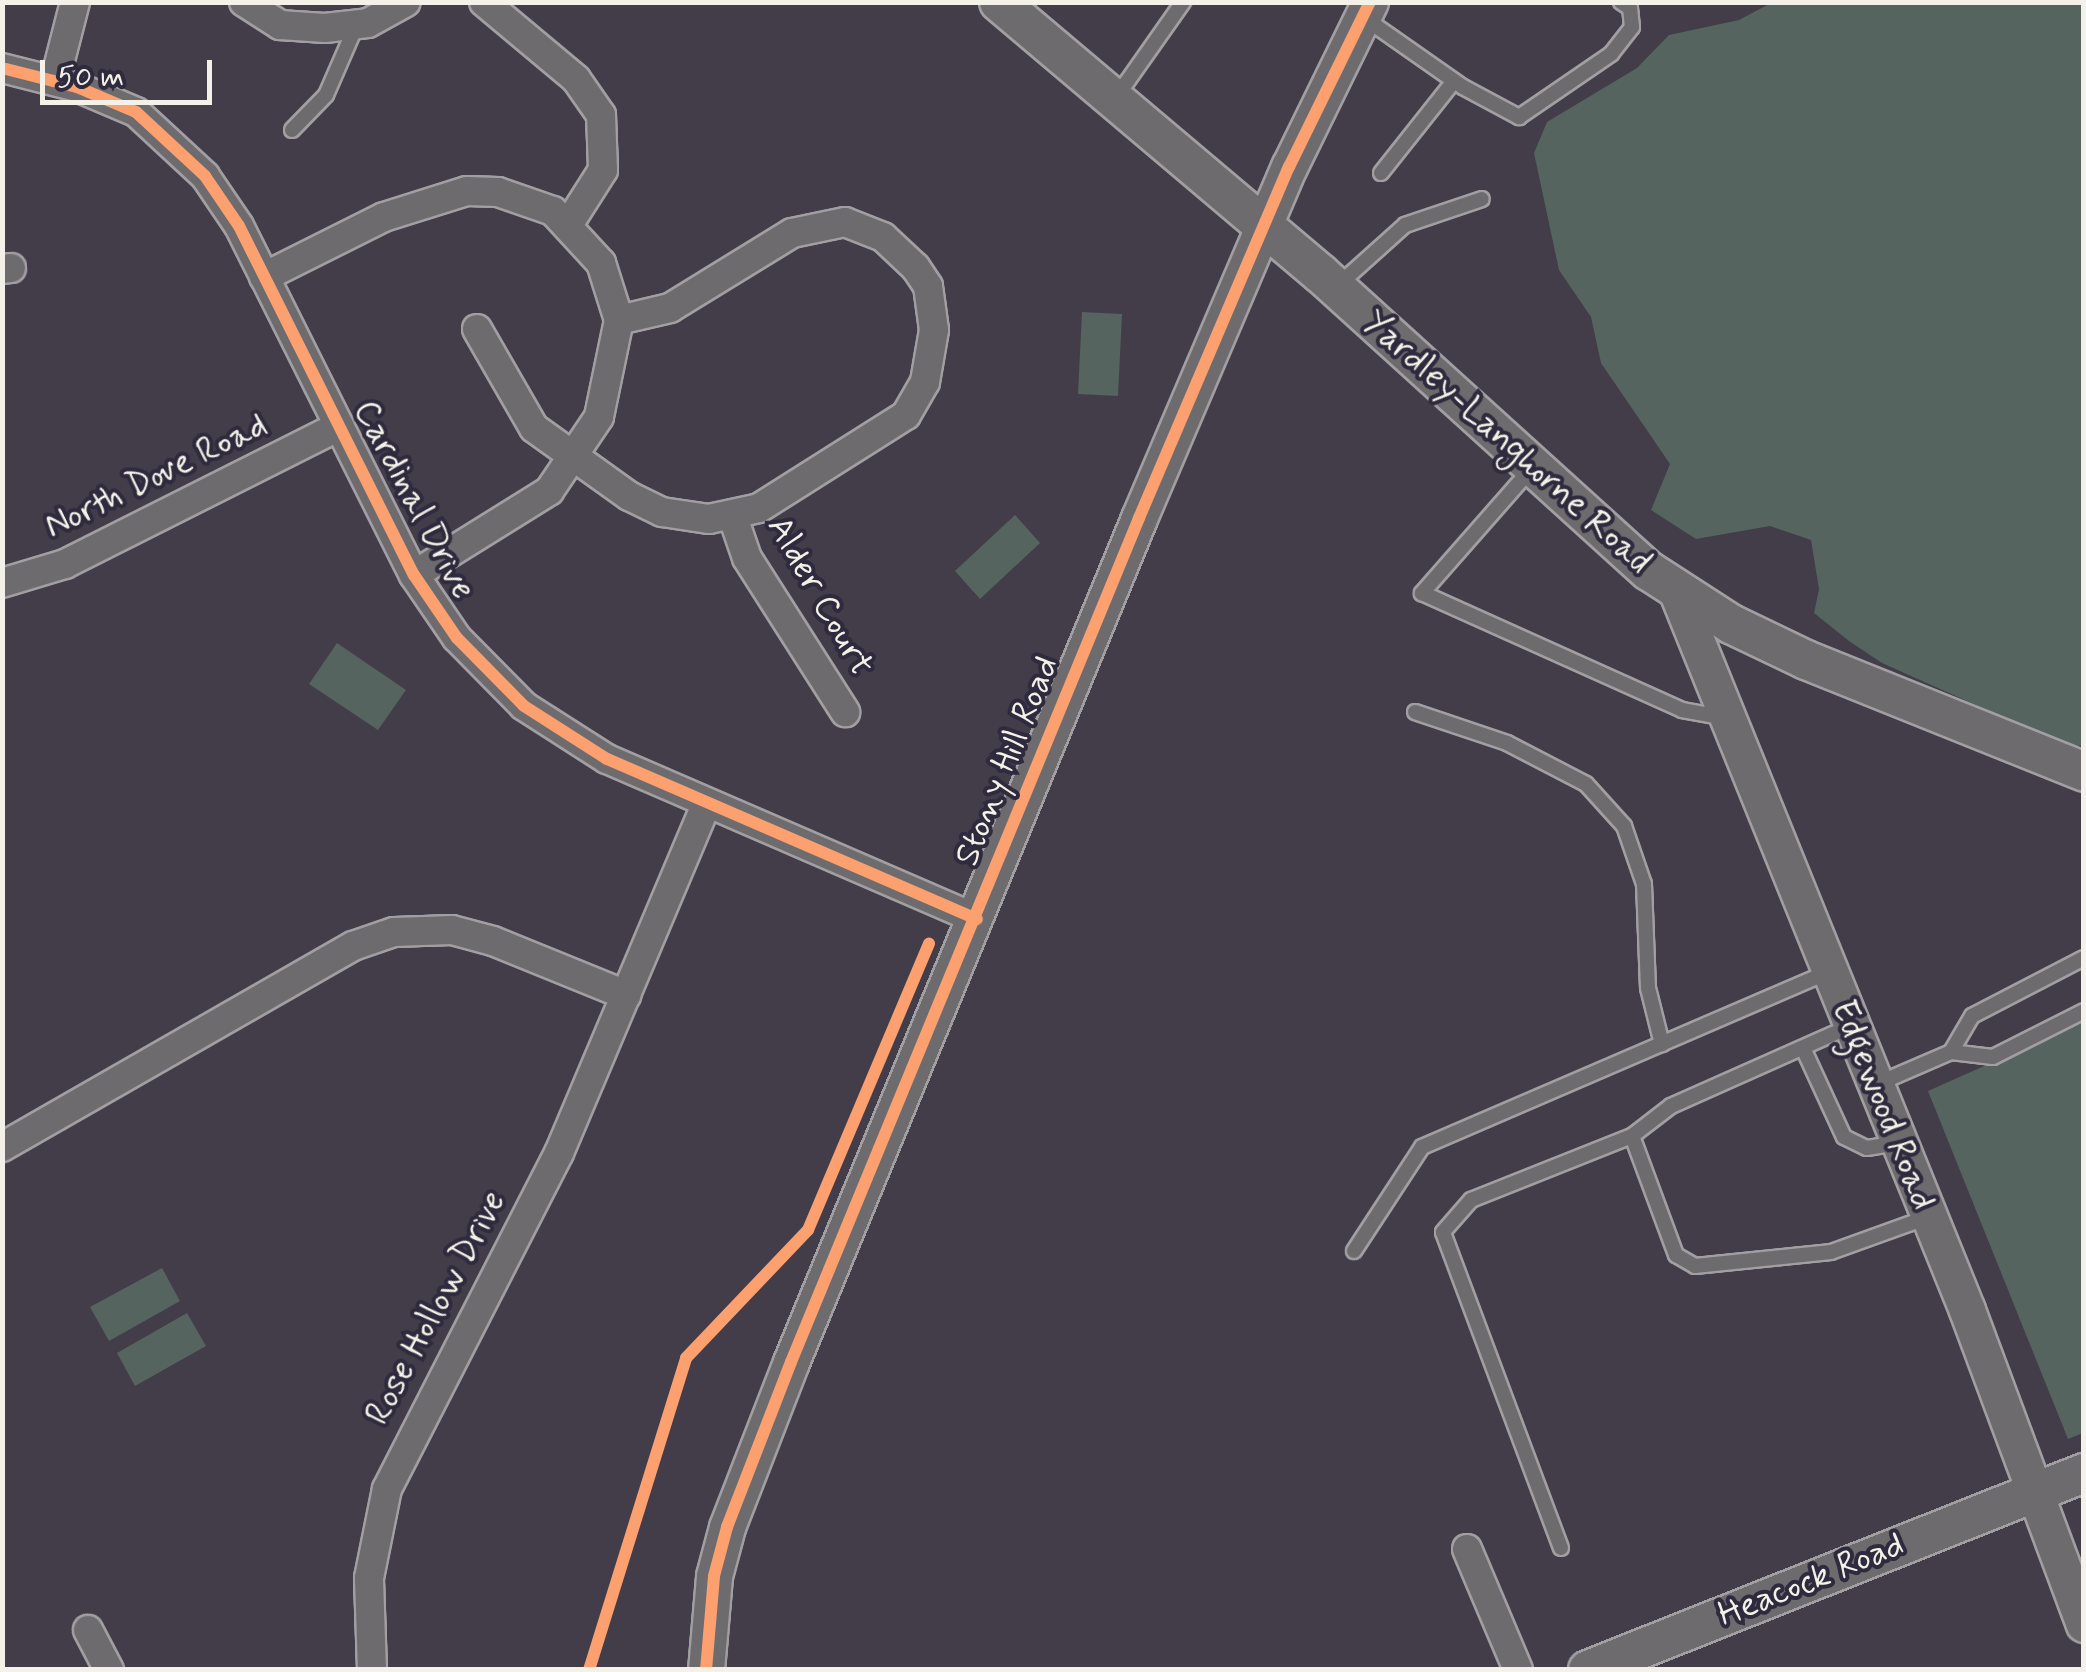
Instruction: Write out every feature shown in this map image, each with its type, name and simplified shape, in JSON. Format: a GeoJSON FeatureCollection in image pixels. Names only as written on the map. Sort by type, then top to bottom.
{"type":"FeatureCollection","features":[{"type":"Feature","properties":{"kind":"main road","name":"Yardley-Langhorne Road"},"geometry":{"type":"LineString","coordinates":[[999,2],[1266,226],[1532,468],[1676,590],[1806,660],[2084,772]]}},
{"type":"Feature","properties":{"kind":"main road","name":"Heacock Road"},"geometry":{"type":"LineString","coordinates":[[1588,1670],[2084,1473]]}},
{"type":"Feature","properties":{"kind":"street"},"geometry":{"type":"LineString","coordinates":[[55,80],[75,2]]}},
{"type":"Feature","properties":{"kind":"street"},"geometry":{"type":"LineString","coordinates":[[244,2],[280,25],[356,26],[406,2]]}},
{"type":"Feature","properties":{"kind":"street"},"geometry":{"type":"LineString","coordinates":[[484,2],[591,96],[606,138],[603,170],[570,222]]}},
{"type":"Feature","properties":{"kind":"street","name":"Stony Hill Road"},"geometry":{"type":"LineString","coordinates":[[706,1670],[709,1610],[727,1527],[1104,600],[1266,226],[1366,10]]}},
{"type":"Feature","properties":{"kind":"street","name":"Cardinal Drive"},"geometry":{"type":"LineString","coordinates":[[2,68],[55,80],[136,112],[186,156],[223,200],[414,575],[457,638],[524,706],[607,759],[977,919]]}},
{"type":"Feature","properties":{"kind":"street"},"geometry":{"type":"LineString","coordinates":[[264,277],[452,192],[514,196],[570,222],[600,263],[618,320],[609,390],[574,459],[524,511],[414,575]]}},
{"type":"Feature","properties":{"kind":"street"},"geometry":{"type":"LineString","coordinates":[[477,329],[534,428],[574,459],[662,512],[733,517],[759,508],[906,415],[932,357],[928,286],[882,237],[862,226],[824,222],[792,232],[670,308],[618,320]]}},
{"type":"Feature","properties":{"kind":"street","name":"North Dove Road"},"geometry":{"type":"LineString","coordinates":[[2,582],[65,564],[339,426]]}},
{"type":"Feature","properties":{"kind":"street","name":"Alder Court"},"geometry":{"type":"LineString","coordinates":[[733,517],[747,558],[845,712]]}},
{"type":"Feature","properties":{"kind":"street","name":"Edgewood Road"},"geometry":{"type":"LineString","coordinates":[[1676,590],[1929,1217],[2084,1624]]}},
{"type":"Feature","properties":{"kind":"street","name":"Rose Hollow Drive"},"geometry":{"type":"LineString","coordinates":[[372,1670],[368,1578],[386,1489],[559,1153],[707,802]]}},
{"type":"Feature","properties":{"kind":"street"},"geometry":{"type":"LineString","coordinates":[[2,1147],[354,946],[394,932],[422,928],[480,938],[626,995]]}},
{"type":"Feature","properties":{"kind":"street"},"geometry":{"type":"LineString","coordinates":[[1466,1550],[1518,1670]]}},
{"type":"Feature","properties":{"kind":"street"},"geometry":{"type":"LineString","coordinates":[[88,1630],[109,1670]]}},
{"type":"Feature","properties":{"kind":"lane"},"geometry":{"type":"LineString","coordinates":[[1114,99],[1183,2]]}},
{"type":"Feature","properties":{"kind":"lane"},"geometry":{"type":"LineString","coordinates":[[1366,10],[1454,80],[1519,116],[1612,54],[1632,28],[1630,8],[1621,2]]}},
{"type":"Feature","properties":{"kind":"lane"},"geometry":{"type":"LineString","coordinates":[[292,130],[326,95],[356,26]]}},
{"type":"Feature","properties":{"kind":"lane"},"geometry":{"type":"LineString","coordinates":[[1381,174],[1454,80]]}},
{"type":"Feature","properties":{"kind":"lane"},"geometry":{"type":"LineString","coordinates":[[1335,287],[1405,225],[1482,200]]}},
{"type":"Feature","properties":{"kind":"lane"},"geometry":{"type":"LineString","coordinates":[[1532,468],[1422,592],[1682,710],[1727,718]]}},
{"type":"Feature","properties":{"kind":"lane"},"geometry":{"type":"LineString","coordinates":[[1415,712],[1508,743],[1586,784],[1624,826],[1644,884],[1648,988],[1662,1044]]}},
{"type":"Feature","properties":{"kind":"lane"},"geometry":{"type":"LineString","coordinates":[[1951,1052],[1972,1016],[2084,958]]}},
{"type":"Feature","properties":{"kind":"lane"},"geometry":{"type":"LineString","coordinates":[[1354,1250],[1422,1147],[1829,972]]}},
{"type":"Feature","properties":{"kind":"lane"},"geometry":{"type":"LineString","coordinates":[[1876,1084],[1951,1052],[1993,1057],[2084,1011]]}},
{"type":"Feature","properties":{"kind":"lane"},"geometry":{"type":"LineString","coordinates":[[1561,1548],[1443,1232],[1471,1200],[1632,1136],[1671,1106],[1852,1026]]}},
{"type":"Feature","properties":{"kind":"lane"},"geometry":{"type":"LineString","coordinates":[[1803,1048],[1844,1137],[1867,1148],[1898,1142]]}},
{"type":"Feature","properties":{"kind":"lane"},"geometry":{"type":"LineString","coordinates":[[1632,1136],[1676,1255],[1695,1266],[1831,1252],[1929,1217]]}},
{"type":"Feature","properties":{"kind":"shaded area"},"geometry":{"type":"Polygon","coordinates":[[[1771,3],[2083,3],[2083,746],[2065,745],[1882,663],[1849,641],[1814,613],[1819,589],[1811,540],[1770,526],[1696,539],[1651,510],[1670,464],[1601,363],[1591,317],[1559,270],[1534,153],[1547,122],[1637,68],[1669,35],[1739,20],[1771,3]]]}},
{"type":"Feature","properties":{"kind":"shaded area"},"geometry":{"type":"Polygon","coordinates":[[[1082,312],[1122,314],[1118,396],[1078,394],[1082,312]]]}},
{"type":"Feature","properties":{"kind":"shaded area"},"geometry":{"type":"Polygon","coordinates":[[[1015,515],[1040,543],[980,599],[955,571],[1015,515]]]}},
{"type":"Feature","properties":{"kind":"shaded area"},"geometry":{"type":"Polygon","coordinates":[[[337,643],[406,690],[378,730],[309,684],[337,643]]]}},
{"type":"Feature","properties":{"kind":"shaded area"},"geometry":{"type":"Polygon","coordinates":[[[2083,1022],[2083,1433],[2068,1439],[1928,1091],[2083,1022]]]}},
{"type":"Feature","properties":{"kind":"shaded area"},"geometry":{"type":"Polygon","coordinates":[[[162,1268],[180,1301],[109,1341],[90,1307],[162,1268]]]}},
{"type":"Feature","properties":{"kind":"shaded area"},"geometry":{"type":"Polygon","coordinates":[[[187,1313],[206,1346],[135,1386],[117,1353],[187,1313]]]}},
{"type":"Feature","properties":{"kind":"cycle path"},"geometry":{"type":"LineString","coordinates":[[706,1670],[714,1576],[727,1527],[791,1362],[1139,518],[1289,167],[1370,2]]}},
{"type":"Feature","properties":{"kind":"cycle path"},"geometry":{"type":"LineString","coordinates":[[2,68],[77,87],[136,112],[205,176],[239,226],[414,575],[457,638],[524,706],[607,759],[977,919]]}},
{"type":"Feature","properties":{"kind":"cycle path"},"geometry":{"type":"LineString","coordinates":[[589,1670],[686,1358],[808,1230],[929,943]]}}]}
